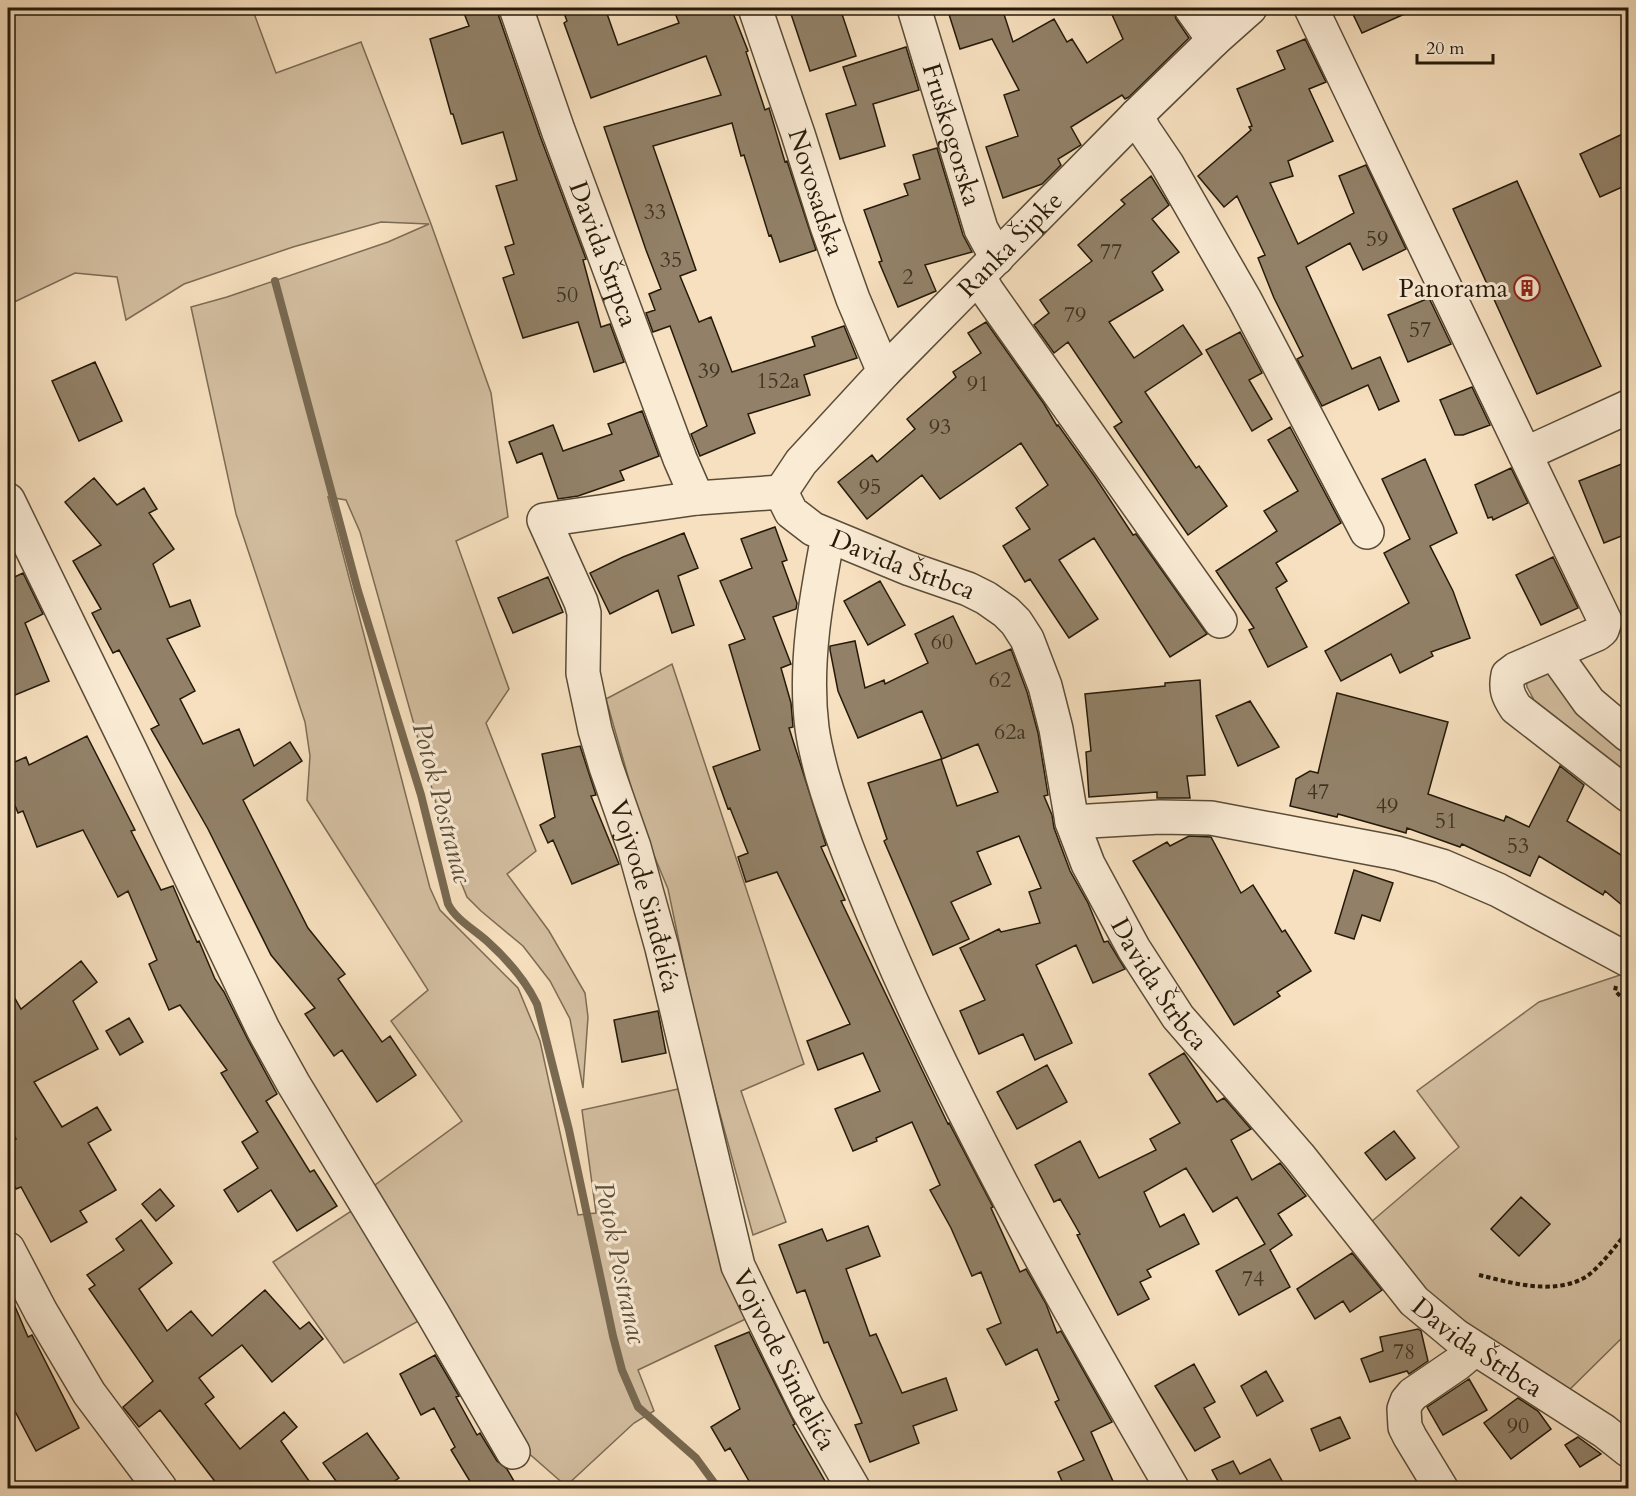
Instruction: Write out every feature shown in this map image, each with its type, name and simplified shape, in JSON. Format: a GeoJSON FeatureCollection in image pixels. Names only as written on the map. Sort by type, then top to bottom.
{"type":"FeatureCollection","features":[{"type":"Feature","properties":{"kind":"street","name":"Davida Štrpca"},"geometry":{"type":"LineString","coordinates":[[516,8],[562,141],[680,459],[697,498]]}},
{"type":"Feature","properties":{"kind":"street","name":"Novosadska"},"geometry":{"type":"LineString","coordinates":[[755,8],[834,247],[853,300],[884,372]]}},
{"type":"Feature","properties":{"kind":"street","name":"Fruškogorska"},"geometry":{"type":"LineString","coordinates":[[914,8],[981,229],[988,267],[987,291],[1220,621]]}},
{"type":"Feature","properties":{"kind":"street"},"geometry":{"type":"LineString","coordinates":[[1191,8],[1214,40]]}},
{"type":"Feature","properties":{"kind":"street","name":"Ranka Šipke"},"geometry":{"type":"LineString","coordinates":[[781,492],[801,462],[884,372],[1137,115],[1250,8]]}},
{"type":"Feature","properties":{"kind":"street"},"geometry":{"type":"LineString","coordinates":[[1311,8],[1525,454],[1616,608],[1605,621],[1602,630],[1516,669],[1508,675],[1507,695],[1516,708],[1629,795]]}},
{"type":"Feature","properties":{"kind":"street"},"geometry":{"type":"LineString","coordinates":[[1137,115],[1245,300],[1367,532]]}},
{"type":"Feature","properties":{"kind":"street"},"geometry":{"type":"LineString","coordinates":[[1525,454],[1629,407]]}},
{"type":"Feature","properties":{"kind":"street","name":"Vojvode Sinđelića"},"geometry":{"type":"LineString","coordinates":[[781,492],[697,498],[544,520],[584,613],[583,673],[591,710],[606,767],[634,847],[662,948],[738,1266],[807,1408],[853,1488]]}},
{"type":"Feature","properties":{"kind":"street","name":"Davida Štrbca"},"geometry":{"type":"LineString","coordinates":[[781,492],[791,512],[800,520],[828,536],[968,589],[993,603],[1016,622],[1027,639],[1049,702],[1072,822],[1088,864],[1151,977],[1178,1017],[1299,1156],[1414,1302],[1475,1349],[1604,1431],[1629,1450]]}},
{"type":"Feature","properties":{"kind":"street"},"geometry":{"type":"LineString","coordinates":[[8,500],[131,752],[262,1029],[513,1452]]}},
{"type":"Feature","properties":{"kind":"street"},"geometry":{"type":"LineString","coordinates":[[828,536],[815,606],[811,665],[811,719],[818,758],[843,837],[889,951],[998,1178],[1063,1300],[1172,1488]]}},
{"type":"Feature","properties":{"kind":"street"},"geometry":{"type":"LineString","coordinates":[[1554,653],[1589,702],[1629,735]]}},
{"type":"Feature","properties":{"kind":"street"},"geometry":{"type":"LineString","coordinates":[[1072,822],[1160,816],[1211,818],[1397,853],[1443,866],[1498,890],[1629,960]]}},
{"type":"Feature","properties":{"kind":"street"},"geometry":{"type":"LineString","coordinates":[[8,1249],[41,1312],[89,1393],[160,1488]]}},
{"type":"Feature","properties":{"kind":"street"},"geometry":{"type":"LineString","coordinates":[[1441,1488],[1410,1437],[1406,1427],[1404,1409],[1407,1401],[1413,1395],[1475,1349]]}},
{"type":"Feature","properties":{"kind":"path"},"geometry":{"type":"LineString","coordinates":[[1479,1275],[1525,1286],[1564,1285],[1585,1278],[1629,1231]]}},
{"type":"Feature","properties":{"kind":"shaded area"},"geometry":{"type":"Polygon","coordinates":[[[8,8],[252,8],[276,73],[361,42],[431,224],[491,393],[508,517],[456,541],[509,689],[486,723],[536,851],[507,874],[549,931],[585,993],[588,1017],[583,1088],[570,1019],[550,981],[523,946],[467,897],[452,860],[360,532],[346,500],[328,497],[430,888],[440,910],[518,988],[540,1041],[578,1215],[596,1213],[582,1110],[692,1086],[754,1315],[638,1370],[654,1411],[634,1423],[566,1486],[525,1450],[375,1185],[462,1121],[391,1021],[428,990],[307,800],[310,756],[305,722],[236,514],[191,307],[388,242],[429,224],[381,222],[293,247],[184,284],[126,320],[117,277],[75,273],[8,305],[8,8]]]}},
{"type":"Feature","properties":{"kind":"shaded area"},"geometry":{"type":"Polygon","coordinates":[[[672,664],[804,1064],[741,1091],[786,1222],[753,1235],[699,1037],[668,889],[643,829],[606,699],[672,664]]]}},
{"type":"Feature","properties":{"kind":"shaded area"},"geometry":{"type":"Polygon","coordinates":[[[1551,667],[1628,751],[1628,773],[1534,700],[1527,687],[1526,678],[1551,667]]]}},
{"type":"Feature","properties":{"kind":"shaded area"},"geometry":{"type":"Polygon","coordinates":[[[1620,975],[1628,977],[1628,1332],[1565,1394],[1455,1322],[1364,1228],[1459,1147],[1417,1091],[1539,1002],[1620,975]]]}},
{"type":"Feature","properties":{"kind":"shaded area"},"geometry":{"type":"Polygon","coordinates":[[[362,1204],[429,1315],[344,1363],[273,1262],[362,1204]]]}},
{"type":"Feature","properties":{"kind":"building"},"geometry":{"type":"Polygon","coordinates":[[[462,8],[498,8],[498,14],[540,136],[586,259],[583,260],[601,327],[610,324],[624,362],[594,372],[578,322],[523,338],[503,278],[514,274],[505,247],[514,244],[496,186],[517,180],[503,132],[462,144],[430,39],[469,26],[462,8]]]}},
{"type":"Feature","properties":{"kind":"building"},"geometry":{"type":"Polygon","coordinates":[[[562,8],[605,8],[618,45],[679,23],[673,8],[731,8],[748,51],[746,52],[765,110],[769,108],[816,250],[780,262],[771,235],[769,236],[744,155],[741,156],[732,123],[653,146],[696,270],[680,276],[699,322],[711,317],[732,372],[815,346],[812,337],[844,326],[857,358],[804,375],[810,395],[748,414],[755,433],[700,456],[691,434],[707,426],[670,326],[653,332],[646,313],[655,310],[649,294],[661,289],[604,127],[721,95],[706,56],[591,98],[564,23],[567,21],[562,8]]]}},
{"type":"Feature","properties":{"kind":"building"},"geometry":{"type":"Polygon","coordinates":[[[789,8],[840,8],[856,56],[810,71],[789,8]]]}},
{"type":"Feature","properties":{"kind":"building"},"geometry":{"type":"Polygon","coordinates":[[[947,8],[1002,8],[1013,42],[1054,19],[1067,42],[1072,39],[1087,63],[1123,39],[1109,8],[1173,8],[1176,19],[1189,38],[1129,97],[1125,99],[1122,95],[1071,127],[1081,145],[1058,159],[1061,165],[1042,184],[1003,198],[986,147],[1018,136],[1004,95],[1019,90],[992,39],[960,49],[947,8]]]}},
{"type":"Feature","properties":{"kind":"building"},"geometry":{"type":"Polygon","coordinates":[[[1350,8],[1418,8],[1362,33],[1350,8]]]}},
{"type":"Feature","properties":{"kind":"building"},"geometry":{"type":"Polygon","coordinates":[[[1305,39],[1326,82],[1309,89],[1333,141],[1288,161],[1293,176],[1270,183],[1298,244],[1354,213],[1339,176],[1366,165],[1406,249],[1363,270],[1350,243],[1306,267],[1352,369],[1380,357],[1399,401],[1379,410],[1368,385],[1322,406],[1297,359],[1303,356],[1274,298],[1258,258],[1265,255],[1237,196],[1224,207],[1198,176],[1251,130],[1249,127],[1252,126],[1237,89],[1285,69],[1277,51],[1305,39]]]}},
{"type":"Feature","properties":{"kind":"building"},"geometry":{"type":"Polygon","coordinates":[[[906,47],[919,90],[873,104],[885,146],[840,159],[826,114],[856,105],[843,67],[906,47]]]}},
{"type":"Feature","properties":{"kind":"building"},"geometry":{"type":"Polygon","coordinates":[[[1629,131],[1629,184],[1600,197],[1580,154],[1629,131]]]}},
{"type":"Feature","properties":{"kind":"building"},"geometry":{"type":"Polygon","coordinates":[[[937,148],[963,235],[972,252],[925,265],[936,291],[898,307],[879,262],[882,261],[864,210],[908,195],[904,184],[920,179],[913,155],[937,148]]]}},
{"type":"Feature","properties":{"kind":"building"},"geometry":{"type":"Polygon","coordinates":[[[1151,176],[1169,205],[1152,219],[1179,252],[1152,272],[1163,290],[1109,322],[1134,358],[1183,325],[1202,354],[1145,392],[1196,468],[1199,466],[1227,506],[1188,535],[1114,427],[1122,422],[1068,342],[1054,353],[1034,325],[1049,313],[1040,300],[1092,261],[1078,245],[1125,204],[1121,200],[1151,176]]]}},
{"type":"Feature","properties":{"kind":"building","name":"Panorama"},"geometry":{"type":"Polygon","coordinates":[[[1517,181],[1601,366],[1537,394],[1453,209],[1517,181]]]}},
{"type":"Feature","properties":{"kind":"building"},"geometry":{"type":"Polygon","coordinates":[[[1429,298],[1451,344],[1408,362],[1388,315],[1429,298]]]}},
{"type":"Feature","properties":{"kind":"building"},"geometry":{"type":"Polygon","coordinates":[[[986,322],[1133,535],[1136,534],[1207,634],[1170,657],[1094,538],[1059,560],[1098,619],[1069,638],[1030,579],[1025,582],[1003,546],[1030,529],[1016,508],[1048,485],[1021,443],[940,499],[922,475],[867,519],[838,482],[872,455],[877,462],[915,429],[907,419],[956,377],[953,372],[981,353],[968,333],[986,322]]]}},
{"type":"Feature","properties":{"kind":"building"},"geometry":{"type":"Polygon","coordinates":[[[1240,332],[1262,373],[1249,380],[1272,419],[1252,431],[1206,350],[1240,332]]]}},
{"type":"Feature","properties":{"kind":"building"},"geometry":{"type":"Polygon","coordinates":[[[95,362],[122,421],[79,441],[52,381],[95,362]]]}},
{"type":"Feature","properties":{"kind":"building"},"geometry":{"type":"Polygon","coordinates":[[[1472,387],[1490,425],[1463,435],[1455,435],[1440,400],[1472,387]]]}},
{"type":"Feature","properties":{"kind":"building"},"geometry":{"type":"Polygon","coordinates":[[[642,411],[659,456],[620,471],[624,480],[578,496],[558,499],[542,453],[517,463],[509,442],[553,425],[563,451],[612,434],[608,424],[642,411]]]}},
{"type":"Feature","properties":{"kind":"building"},"geometry":{"type":"Polygon","coordinates":[[[1290,427],[1341,523],[1276,563],[1287,581],[1276,588],[1307,647],[1268,667],[1249,630],[1254,628],[1216,571],[1277,531],[1264,511],[1298,491],[1268,440],[1290,427]]]}},
{"type":"Feature","properties":{"kind":"building"},"geometry":{"type":"Polygon","coordinates":[[[1425,459],[1457,533],[1430,546],[1453,591],[1470,638],[1431,652],[1433,656],[1400,673],[1391,654],[1341,681],[1325,651],[1409,603],[1384,553],[1410,539],[1382,479],[1425,459]]]}},
{"type":"Feature","properties":{"kind":"building"},"geometry":{"type":"Polygon","coordinates":[[[1629,461],[1629,533],[1604,543],[1579,481],[1629,461]]]}},
{"type":"Feature","properties":{"kind":"building"},"geometry":{"type":"Polygon","coordinates":[[[1511,468],[1528,503],[1493,520],[1492,517],[1488,518],[1475,485],[1511,468]]]}},
{"type":"Feature","properties":{"kind":"building"},"geometry":{"type":"Polygon","coordinates":[[[94,478],[117,505],[144,488],[157,509],[149,513],[174,549],[153,564],[170,607],[190,600],[200,626],[167,639],[195,691],[180,699],[203,744],[239,729],[254,766],[290,742],[302,761],[243,800],[308,928],[345,974],[338,979],[382,1042],[390,1036],[416,1075],[377,1102],[342,1050],[334,1056],[305,1014],[315,1008],[271,955],[208,829],[151,729],[159,725],[119,650],[113,653],[92,613],[101,609],[73,561],[101,545],[65,502],[94,478]]]}},
{"type":"Feature","properties":{"kind":"building"},"geometry":{"type":"Polygon","coordinates":[[[775,527],[787,560],[782,562],[797,603],[796,609],[773,617],[791,664],[781,668],[791,703],[793,727],[789,728],[826,845],[821,847],[845,900],[841,901],[948,1124],[993,1207],[991,1208],[1020,1272],[1026,1269],[1046,1304],[1057,1333],[1061,1331],[1112,1422],[1091,1432],[1116,1488],[1065,1488],[1058,1472],[1084,1460],[1055,1402],[1059,1400],[1037,1349],[1006,1365],[987,1329],[1001,1323],[981,1272],[972,1276],[951,1228],[930,1190],[940,1185],[912,1122],[853,1151],[835,1109],[880,1091],[863,1053],[818,1070],[807,1041],[850,1024],[777,872],[746,882],[738,857],[748,853],[730,808],[728,809],[713,767],[760,750],[729,645],[745,639],[720,581],[752,568],[741,539],[775,527]]]}},
{"type":"Feature","properties":{"kind":"building"},"geometry":{"type":"Polygon","coordinates":[[[684,533],[698,568],[678,576],[694,625],[672,633],[658,590],[610,614],[590,573],[623,557],[684,533]]]}},
{"type":"Feature","properties":{"kind":"building"},"geometry":{"type":"Polygon","coordinates":[[[1553,557],[1578,608],[1541,625],[1516,575],[1553,557]]]}},
{"type":"Feature","properties":{"kind":"building"},"geometry":{"type":"Polygon","coordinates":[[[23,573],[43,614],[25,623],[49,681],[8,698],[8,580],[23,573]]]}},
{"type":"Feature","properties":{"kind":"building"},"geometry":{"type":"Polygon","coordinates":[[[548,577],[563,612],[513,633],[498,598],[548,577]]]}},
{"type":"Feature","properties":{"kind":"building"},"geometry":{"type":"Polygon","coordinates":[[[880,581],[905,625],[868,645],[844,601],[880,581]]]}},
{"type":"Feature","properties":{"kind":"building"},"geometry":{"type":"Polygon","coordinates":[[[953,616],[976,664],[1011,649],[1027,692],[1038,733],[1048,795],[1044,796],[1052,815],[1054,828],[1070,871],[1088,903],[1104,942],[1108,941],[1125,969],[1093,983],[1076,945],[1036,965],[1072,1043],[1035,1060],[1023,1034],[979,1054],[960,1011],[985,1000],[960,948],[999,929],[1001,932],[1040,923],[1029,892],[1041,888],[1019,836],[977,852],[991,884],[951,902],[969,939],[933,955],[884,841],[887,839],[868,783],[941,759],[957,806],[998,792],[978,744],[942,759],[922,711],[858,738],[838,691],[830,650],[830,646],[855,641],[865,688],[884,680],[885,684],[928,663],[915,634],[953,616]]]}},
{"type":"Feature","properties":{"kind":"building"},"geometry":{"type":"Polygon","coordinates":[[[1200,680],[1205,775],[1187,776],[1190,798],[1157,798],[1157,792],[1089,797],[1086,752],[1091,751],[1085,694],[1200,680]]]}},
{"type":"Feature","properties":{"kind":"building"},"geometry":{"type":"Polygon","coordinates":[[[1337,693],[1448,722],[1428,794],[1504,821],[1506,816],[1529,827],[1560,766],[1584,785],[1567,821],[1629,860],[1629,911],[1605,891],[1603,895],[1539,856],[1530,876],[1462,844],[1460,847],[1407,828],[1406,833],[1338,814],[1337,817],[1290,806],[1296,779],[1310,771],[1318,773],[1337,693]]]}},
{"type":"Feature","properties":{"kind":"building"},"geometry":{"type":"Polygon","coordinates":[[[1250,701],[1279,747],[1238,766],[1216,716],[1250,701]]]}},
{"type":"Feature","properties":{"kind":"building"},"geometry":{"type":"Polygon","coordinates":[[[87,736],[135,830],[131,831],[161,890],[173,886],[215,979],[277,1094],[266,1101],[310,1172],[314,1170],[337,1206],[297,1231],[271,1190],[238,1212],[224,1190],[258,1168],[242,1142],[258,1132],[221,1073],[227,1070],[180,1005],[169,1010],[149,964],[157,960],[128,891],[118,897],[83,830],[37,847],[23,811],[18,813],[8,788],[8,765],[26,757],[29,765],[87,736]]]}},
{"type":"Feature","properties":{"kind":"building"},"geometry":{"type":"Polygon","coordinates":[[[580,746],[596,795],[591,796],[619,864],[572,884],[553,840],[548,843],[540,825],[555,817],[542,754],[580,746]]]}},
{"type":"Feature","properties":{"kind":"building"},"geometry":{"type":"Polygon","coordinates":[[[1189,836],[1211,837],[1241,893],[1253,885],[1282,932],[1285,930],[1311,971],[1277,992],[1280,996],[1234,1025],[1133,861],[1167,842],[1170,846],[1189,836]]]}},
{"type":"Feature","properties":{"kind":"building"},"geometry":{"type":"Polygon","coordinates":[[[1354,870],[1393,883],[1380,921],[1362,915],[1354,939],[1335,933],[1354,870]]]}},
{"type":"Feature","properties":{"kind":"building"},"geometry":{"type":"Polygon","coordinates":[[[81,961],[97,982],[73,1001],[98,1049],[34,1082],[62,1127],[97,1107],[111,1130],[88,1143],[116,1190],[80,1211],[87,1222],[51,1242],[21,1187],[16,1189],[8,1173],[8,1143],[16,1139],[8,1125],[8,986],[21,1009],[81,961]]]}},
{"type":"Feature","properties":{"kind":"building"},"geometry":{"type":"Polygon","coordinates":[[[658,1011],[666,1053],[622,1062],[614,1020],[658,1011]]]}},
{"type":"Feature","properties":{"kind":"building"},"geometry":{"type":"Polygon","coordinates":[[[129,1018],[143,1042],[120,1055],[106,1031],[129,1018]]]}},
{"type":"Feature","properties":{"kind":"building"},"geometry":{"type":"Polygon","coordinates":[[[1184,1053],[1217,1102],[1224,1098],[1251,1129],[1231,1140],[1252,1180],[1280,1163],[1306,1196],[1278,1214],[1292,1235],[1270,1250],[1290,1287],[1239,1315],[1216,1271],[1265,1244],[1237,1197],[1213,1212],[1186,1168],[1144,1192],[1160,1227],[1184,1214],[1199,1244],[1147,1270],[1151,1277],[1140,1282],[1149,1299],[1118,1315],[1077,1235],[1080,1234],[1060,1199],[1054,1202],[1035,1165],[1080,1141],[1099,1178],[1156,1150],[1150,1139],[1180,1123],[1149,1074],[1184,1053]]]}},
{"type":"Feature","properties":{"kind":"building"},"geometry":{"type":"Polygon","coordinates":[[[1047,1065],[1067,1102],[1017,1129],[997,1092],[1047,1065]]]}},
{"type":"Feature","properties":{"kind":"building"},"geometry":{"type":"Polygon","coordinates":[[[1394,1131],[1415,1158],[1386,1180],[1365,1153],[1394,1131]]]}},
{"type":"Feature","properties":{"kind":"building"},"geometry":{"type":"Polygon","coordinates":[[[160,1189],[174,1206],[156,1221],[142,1204],[160,1189]]]}},
{"type":"Feature","properties":{"kind":"building"},"geometry":{"type":"Polygon","coordinates":[[[1521,1197],[1550,1224],[1519,1256],[1491,1229],[1521,1197]]]}},
{"type":"Feature","properties":{"kind":"building"},"geometry":{"type":"Polygon","coordinates":[[[141,1220],[172,1263],[139,1289],[167,1331],[191,1311],[212,1336],[265,1290],[300,1329],[309,1322],[323,1339],[272,1382],[242,1345],[199,1378],[214,1397],[205,1404],[240,1449],[284,1412],[297,1427],[281,1441],[314,1488],[220,1488],[160,1410],[139,1427],[123,1407],[153,1381],[89,1289],[95,1285],[87,1275],[124,1250],[116,1239],[141,1220]]]}},
{"type":"Feature","properties":{"kind":"building"},"geometry":{"type":"Polygon","coordinates":[[[868,1226],[880,1256],[846,1269],[870,1336],[876,1334],[902,1393],[946,1378],[957,1410],[913,1426],[919,1443],[870,1462],[855,1425],[862,1423],[828,1342],[824,1343],[805,1290],[797,1293],[779,1245],[822,1229],[827,1241],[868,1226]]]}},
{"type":"Feature","properties":{"kind":"building"},"geometry":{"type":"Polygon","coordinates":[[[1352,1253],[1382,1290],[1350,1312],[1343,1301],[1315,1319],[1297,1289],[1352,1253]]]}},
{"type":"Feature","properties":{"kind":"building"},"geometry":{"type":"Polygon","coordinates":[[[8,1290],[28,1337],[32,1335],[79,1428],[36,1451],[8,1398],[8,1290]]]}},
{"type":"Feature","properties":{"kind":"building"},"geometry":{"type":"Polygon","coordinates":[[[1418,1329],[1421,1331],[1428,1361],[1409,1374],[1407,1371],[1370,1382],[1361,1359],[1383,1351],[1380,1337],[1418,1329]]]}},
{"type":"Feature","properties":{"kind":"building"},"geometry":{"type":"Polygon","coordinates":[[[749,1332],[795,1424],[793,1425],[829,1488],[753,1488],[730,1448],[725,1451],[711,1427],[740,1409],[715,1346],[749,1332]]]}},
{"type":"Feature","properties":{"kind":"building"},"geometry":{"type":"Polygon","coordinates":[[[435,1355],[459,1396],[456,1397],[477,1435],[480,1433],[497,1461],[507,1469],[518,1488],[474,1488],[451,1450],[455,1447],[434,1408],[421,1415],[400,1374],[435,1355]]]}},
{"type":"Feature","properties":{"kind":"building"},"geometry":{"type":"Polygon","coordinates":[[[1194,1364],[1215,1402],[1204,1408],[1220,1437],[1195,1451],[1155,1386],[1194,1364]]]}},
{"type":"Feature","properties":{"kind":"building"},"geometry":{"type":"Polygon","coordinates":[[[1266,1371],[1283,1401],[1257,1416],[1241,1386],[1266,1371]]]}},
{"type":"Feature","properties":{"kind":"building"},"geometry":{"type":"Polygon","coordinates":[[[1469,1379],[1487,1410],[1443,1435],[1427,1407],[1469,1379]]]}},
{"type":"Feature","properties":{"kind":"building"},"geometry":{"type":"Polygon","coordinates":[[[1518,1398],[1538,1411],[1551,1429],[1511,1459],[1484,1423],[1518,1398]]]}},
{"type":"Feature","properties":{"kind":"building"},"geometry":{"type":"Polygon","coordinates":[[[1340,1417],[1350,1438],[1320,1451],[1311,1429],[1340,1417]]]}},
{"type":"Feature","properties":{"kind":"building"},"geometry":{"type":"Polygon","coordinates":[[[367,1433],[399,1478],[384,1488],[341,1488],[323,1463],[367,1433]]]}},
{"type":"Feature","properties":{"kind":"building"},"geometry":{"type":"Polygon","coordinates":[[[1578,1437],[1601,1454],[1580,1467],[1565,1445],[1578,1437]]]}},
{"type":"Feature","properties":{"kind":"building"},"geometry":{"type":"Polygon","coordinates":[[[1270,1459],[1286,1488],[1213,1488],[1220,1485],[1212,1470],[1233,1461],[1240,1474],[1270,1459]]]}},
{"type":"Feature","properties":{"kind":"waterway","name":"Potok Postranac"},"geometry":{"type":"LineString","coordinates":[[275,281],[358,591],[421,795],[448,904],[461,920],[509,963],[537,1004],[569,1130],[622,1370],[638,1407],[696,1458],[718,1488]]}},
{"type":"Feature","properties":{"kind":"place","name":"Panorama"},"geometry":{"type":"Point","coordinates":[1527,288]}}]}
